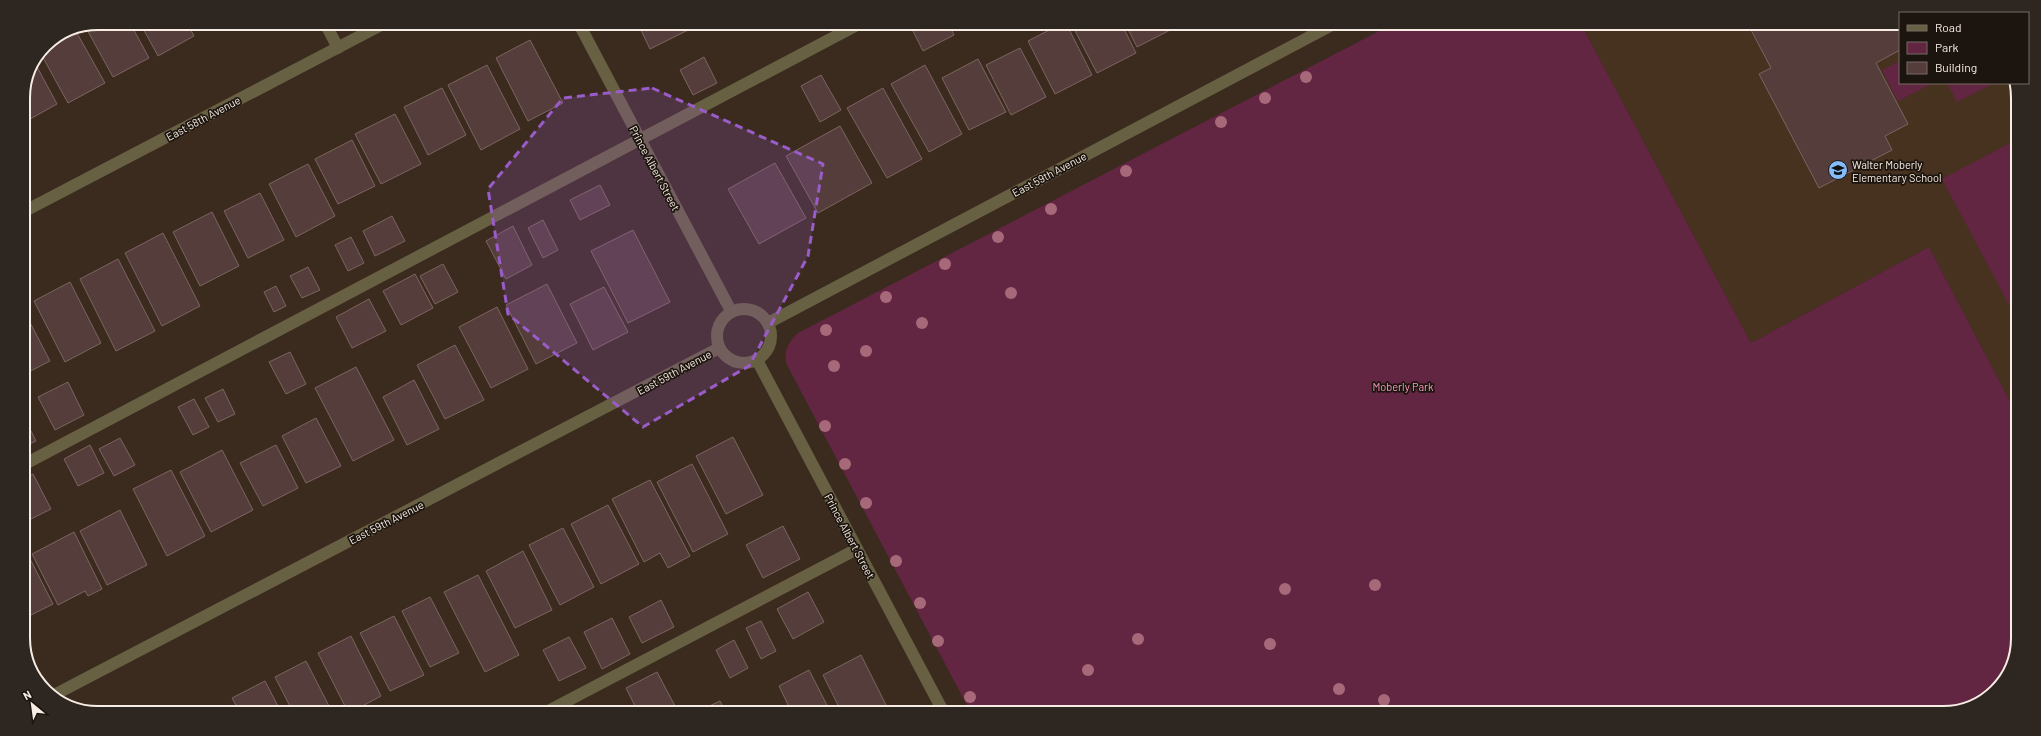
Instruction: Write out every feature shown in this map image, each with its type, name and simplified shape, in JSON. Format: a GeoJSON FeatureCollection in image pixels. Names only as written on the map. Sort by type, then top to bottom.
{"type":"FeatureCollection","features":[{"type":"Feature","properties":{"kind":"street"},"geometry":{"type":"LineString","coordinates":[[328,30],[338,48]]}},
{"type":"Feature","properties":{"kind":"street","name":"East 58th Avenue"},"geometry":{"type":"LineString","coordinates":[[30,208],[372,30]]}},
{"type":"Feature","properties":{"kind":"street","name":"Prince Albert Street"},"geometry":{"type":"LineString","coordinates":[[582,30],[731,311]]}},
{"type":"Feature","properties":{"kind":"street"},"geometry":{"type":"LineString","coordinates":[[30,460],[847,30]]}},
{"type":"Feature","properties":{"kind":"street","name":"East 59th Avenue"},"geometry":{"type":"LineString","coordinates":[[768,323],[1322,30]]}},
{"type":"Feature","properties":{"kind":"street"},"geometry":{"type":"LineString","coordinates":[[739,309],[756,311],[768,323],[771,331],[771,340],[764,355],[757,360],[748,363],[732,361],[724,356],[719,348],[716,340],[719,324],[731,311],[739,309]]}},
{"type":"Feature","properties":{"kind":"street","name":"East 59th Avenue"},"geometry":{"type":"LineString","coordinates":[[58,693],[719,348]]}},
{"type":"Feature","properties":{"kind":"street","name":"Prince Albert Street"},"geometry":{"type":"LineString","coordinates":[[757,360],[940,706]]}},
{"type":"Feature","properties":{"kind":"street"},"geometry":{"type":"LineString","coordinates":[[558,706],[857,548]]}},
{"type":"Feature","properties":{"kind":"highlighted area"},"geometry":{"type":"Polygon","coordinates":[[[652,88],[823,164],[808,256],[749,366],[643,427],[508,314],[488,189],[563,98],[652,88]]]}},
{"type":"Feature","properties":{"kind":"shaded area","name":"Walter Moberly Elementary School"},"geometry":{"type":"Polygon","coordinates":[[[1584,30],[1899,30],[1899,84],[2010,84],[2011,403],[1929,247],[1751,343],[1584,30]]]}},
{"type":"Feature","properties":{"kind":"green space","name":"Moberly Park"},"geometry":{"type":"Polygon","coordinates":[[[1381,30],[1584,30],[1751,343],[1929,247],[2011,403],[2010,652],[2004,668],[1997,680],[1981,695],[1961,704],[1943,706],[967,706],[787,365],[787,348],[798,333],[1381,30]]]}},
{"type":"Feature","properties":{"kind":"green space"},"geometry":{"type":"Polygon","coordinates":[[[1899,62],[1899,84],[1931,84],[1898,101],[1882,70],[1899,62]]]}},
{"type":"Feature","properties":{"kind":"green space"},"geometry":{"type":"Polygon","coordinates":[[[1948,84],[1992,84],[1957,102],[1948,84]]]}},
{"type":"Feature","properties":{"kind":"green space"},"geometry":{"type":"Polygon","coordinates":[[[2011,143],[2011,309],[1942,179],[2011,143]]]}},
{"type":"Feature","properties":{"kind":"building"},"geometry":{"type":"Polygon","coordinates":[[[134,30],[149,58],[113,77],[88,31],[134,30]]]}},
{"type":"Feature","properties":{"kind":"building"},"geometry":{"type":"Polygon","coordinates":[[[144,30],[191,30],[194,36],[158,56],[144,30]]]}},
{"type":"Feature","properties":{"kind":"building"},"geometry":{"type":"Polygon","coordinates":[[[641,30],[688,30],[650,49],[641,30]]]}},
{"type":"Feature","properties":{"kind":"building"},"geometry":{"type":"Polygon","coordinates":[[[912,30],[952,30],[954,35],[923,51],[912,30]]]}},
{"type":"Feature","properties":{"kind":"building"},"geometry":{"type":"Polygon","coordinates":[[[1049,30],[1070,30],[1092,75],[1055,94],[1028,41],[1049,30]]]}},
{"type":"Feature","properties":{"kind":"building"},"geometry":{"type":"Polygon","coordinates":[[[1075,30],[1124,30],[1136,53],[1097,73],[1075,30]]]}},
{"type":"Feature","properties":{"kind":"building"},"geometry":{"type":"Polygon","coordinates":[[[1128,30],[1170,30],[1137,47],[1128,30]]]}},
{"type":"Feature","properties":{"kind":"building"},"geometry":{"type":"Polygon","coordinates":[[[1751,30],[1899,30],[1899,51],[1876,63],[1908,124],[1885,136],[1892,150],[1819,188],[1759,74],[1771,68],[1751,30]]]}},
{"type":"Feature","properties":{"kind":"building"},"geometry":{"type":"Polygon","coordinates":[[[77,33],[105,83],[68,103],[43,58],[60,41],[77,33]]]}},
{"type":"Feature","properties":{"kind":"building"},"geometry":{"type":"Polygon","coordinates":[[[530,40],[563,103],[528,121],[496,58],[530,40]]]}},
{"type":"Feature","properties":{"kind":"building"},"geometry":{"type":"Polygon","coordinates":[[[1020,48],[1046,97],[1011,115],[986,65],[1020,48]]]}},
{"type":"Feature","properties":{"kind":"building"},"geometry":{"type":"Polygon","coordinates":[[[704,57],[717,83],[693,95],[680,70],[704,57]]]}},
{"type":"Feature","properties":{"kind":"building"},"geometry":{"type":"Polygon","coordinates":[[[978,59],[1006,112],[969,130],[942,78],[978,59]]]}},
{"type":"Feature","properties":{"kind":"building"},"geometry":{"type":"Polygon","coordinates":[[[487,65],[520,129],[481,150],[448,85],[487,65]]]}},
{"type":"Feature","properties":{"kind":"building"},"geometry":{"type":"Polygon","coordinates":[[[925,65],[962,134],[929,152],[891,84],[925,65]]]}},
{"type":"Feature","properties":{"kind":"building"},"geometry":{"type":"Polygon","coordinates":[[[37,67],[57,104],[30,119],[31,84],[37,67]]]}},
{"type":"Feature","properties":{"kind":"building"},"geometry":{"type":"Polygon","coordinates":[[[821,75],[841,110],[820,122],[801,86],[821,75]]]}},
{"type":"Feature","properties":{"kind":"building"},"geometry":{"type":"Polygon","coordinates":[[[442,88],[466,135],[428,155],[404,107],[442,88]]]}},
{"type":"Feature","properties":{"kind":"building"},"geometry":{"type":"Polygon","coordinates":[[[883,88],[922,159],[887,178],[847,108],[883,88]]]}},
{"type":"Feature","properties":{"kind":"building"},"geometry":{"type":"Polygon","coordinates":[[[395,114],[421,164],[381,184],[355,134],[395,114]]]}},
{"type":"Feature","properties":{"kind":"building"},"geometry":{"type":"Polygon","coordinates":[[[840,126],[872,183],[818,213],[786,156],[840,126]]]}},
{"type":"Feature","properties":{"kind":"building"},"geometry":{"type":"Polygon","coordinates":[[[352,140],[375,186],[338,204],[315,159],[352,140]]]}},
{"type":"Feature","properties":{"kind":"building"},"geometry":{"type":"Polygon","coordinates":[[[775,163],[806,218],[759,244],[728,189],[775,163]]]}},
{"type":"Feature","properties":{"kind":"building"},"geometry":{"type":"Polygon","coordinates":[[[308,164],[335,216],[296,237],[269,184],[308,164]]]}},
{"type":"Feature","properties":{"kind":"building"},"geometry":{"type":"Polygon","coordinates":[[[600,185],[610,205],[580,220],[570,200],[600,185]]]}},
{"type":"Feature","properties":{"kind":"building"},"geometry":{"type":"Polygon","coordinates":[[[260,193],[284,240],[248,258],[224,211],[260,193]]]}},
{"type":"Feature","properties":{"kind":"building"},"geometry":{"type":"Polygon","coordinates":[[[212,212],[239,266],[200,286],[173,232],[212,212]]]}},
{"type":"Feature","properties":{"kind":"building"},"geometry":{"type":"Polygon","coordinates":[[[392,216],[405,241],[375,256],[363,231],[392,216]]]}},
{"type":"Feature","properties":{"kind":"building"},"geometry":{"type":"Polygon","coordinates":[[[543,220],[558,250],[543,258],[528,228],[543,220]]]}},
{"type":"Feature","properties":{"kind":"building"},"geometry":{"type":"Polygon","coordinates":[[[513,226],[532,265],[506,279],[486,241],[513,226]]]}},
{"type":"Feature","properties":{"kind":"building"},"geometry":{"type":"Polygon","coordinates":[[[633,230],[670,302],[628,323],[591,251],[633,230]]]}},
{"type":"Feature","properties":{"kind":"building"},"geometry":{"type":"Polygon","coordinates":[[[163,233],[200,306],[162,326],[125,253],[163,233]]]}},
{"type":"Feature","properties":{"kind":"building"},"geometry":{"type":"Polygon","coordinates":[[[351,237],[364,263],[348,271],[335,245],[351,237]]]}},
{"type":"Feature","properties":{"kind":"building"},"geometry":{"type":"Polygon","coordinates":[[[118,259],[155,331],[116,351],[80,279],[118,259]]]}},
{"type":"Feature","properties":{"kind":"building"},"geometry":{"type":"Polygon","coordinates":[[[443,264],[458,292],[435,304],[420,276],[443,264]]]}},
{"type":"Feature","properties":{"kind":"building"},"geometry":{"type":"Polygon","coordinates":[[[308,267],[320,290],[302,298],[290,276],[308,267]]]}},
{"type":"Feature","properties":{"kind":"building"},"geometry":{"type":"Polygon","coordinates":[[[415,274],[433,308],[401,325],[383,291],[415,274]]]}},
{"type":"Feature","properties":{"kind":"building"},"geometry":{"type":"Polygon","coordinates":[[[70,282],[101,343],[65,362],[34,301],[70,282]]]}},
{"type":"Feature","properties":{"kind":"building"},"geometry":{"type":"Polygon","coordinates":[[[547,284],[577,343],[536,364],[506,305],[547,284]]]}},
{"type":"Feature","properties":{"kind":"building"},"geometry":{"type":"Polygon","coordinates":[[[276,286],[286,306],[274,312],[264,292],[276,286]]]}},
{"type":"Feature","properties":{"kind":"building"},"geometry":{"type":"Polygon","coordinates":[[[604,287],[628,332],[593,350],[570,304],[604,287]]]}},
{"type":"Feature","properties":{"kind":"building"},"geometry":{"type":"Polygon","coordinates":[[[369,299],[386,331],[352,348],[336,317],[369,299]]]}},
{"type":"Feature","properties":{"kind":"building"},"geometry":{"type":"Polygon","coordinates":[[[497,307],[528,369],[491,388],[459,327],[497,307]]]}},
{"type":"Feature","properties":{"kind":"building"},"geometry":{"type":"Polygon","coordinates":[[[30,322],[50,361],[30,371],[30,322]]]}},
{"type":"Feature","properties":{"kind":"building"},"geometry":{"type":"Polygon","coordinates":[[[455,345],[484,400],[445,419],[417,365],[455,345]]]}},
{"type":"Feature","properties":{"kind":"building"},"geometry":{"type":"Polygon","coordinates":[[[290,352],[306,384],[286,394],[269,362],[290,352]]]}},
{"type":"Feature","properties":{"kind":"building"},"geometry":{"type":"Polygon","coordinates":[[[356,367],[394,440],[353,461],[315,388],[356,367]]]}},
{"type":"Feature","properties":{"kind":"building"},"geometry":{"type":"Polygon","coordinates":[[[414,380],[439,429],[407,445],[383,397],[414,380]]]}},
{"type":"Feature","properties":{"kind":"building"},"geometry":{"type":"Polygon","coordinates":[[[68,382],[84,415],[55,430],[38,397],[68,382]]]}},
{"type":"Feature","properties":{"kind":"building"},"geometry":{"type":"Polygon","coordinates":[[[223,389],[235,414],[218,422],[205,398],[223,389]]]}},
{"type":"Feature","properties":{"kind":"building"},"geometry":{"type":"Polygon","coordinates":[[[194,399],[209,427],[193,435],[178,407],[194,399]]]}},
{"type":"Feature","properties":{"kind":"building"},"geometry":{"type":"Polygon","coordinates":[[[316,418],[341,466],[306,483],[282,436],[316,418]]]}},
{"type":"Feature","properties":{"kind":"building"},"geometry":{"type":"Polygon","coordinates":[[[30,429],[36,441],[30,444],[30,429]]]}},
{"type":"Feature","properties":{"kind":"building"},"geometry":{"type":"Polygon","coordinates":[[[733,437],[763,495],[726,514],[696,456],[733,437]]]}},
{"type":"Feature","properties":{"kind":"building"},"geometry":{"type":"Polygon","coordinates":[[[120,438],[135,465],[114,476],[99,449],[120,438]]]}},
{"type":"Feature","properties":{"kind":"building"},"geometry":{"type":"Polygon","coordinates":[[[90,445],[104,473],[78,486],[64,459],[90,445]]]}},
{"type":"Feature","properties":{"kind":"building"},"geometry":{"type":"Polygon","coordinates":[[[276,445],[298,488],[263,506],[240,463],[276,445]]]}},
{"type":"Feature","properties":{"kind":"building"},"geometry":{"type":"Polygon","coordinates":[[[222,450],[253,510],[211,532],[180,472],[222,450]]]}},
{"type":"Feature","properties":{"kind":"building"},"geometry":{"type":"Polygon","coordinates":[[[692,464],[728,534],[693,552],[657,482],[692,464]]]}},
{"type":"Feature","properties":{"kind":"building"},"geometry":{"type":"Polygon","coordinates":[[[171,470],[205,536],[167,556],[133,489],[171,470]]]}},
{"type":"Feature","properties":{"kind":"building"},"geometry":{"type":"Polygon","coordinates":[[[33,474],[51,509],[30,520],[30,476],[33,474]]]}},
{"type":"Feature","properties":{"kind":"building"},"geometry":{"type":"Polygon","coordinates":[[[650,480],[690,556],[668,568],[660,553],[644,562],[612,499],[650,480]]]}},
{"type":"Feature","properties":{"kind":"building"},"geometry":{"type":"Polygon","coordinates":[[[608,505],[639,564],[601,584],[571,524],[608,505]]]}},
{"type":"Feature","properties":{"kind":"building"},"geometry":{"type":"Polygon","coordinates":[[[120,510],[147,565],[107,585],[80,531],[120,510]]]}},
{"type":"Feature","properties":{"kind":"building"},"geometry":{"type":"Polygon","coordinates":[[[783,526],[800,559],[763,578],[746,545],[783,526]]]}},
{"type":"Feature","properties":{"kind":"building"},"geometry":{"type":"Polygon","coordinates":[[[563,528],[594,587],[560,605],[529,545],[563,528]]]}},
{"type":"Feature","properties":{"kind":"building"},"geometry":{"type":"Polygon","coordinates":[[[74,532],[102,589],[88,596],[85,591],[58,605],[32,554],[74,532]]]}},
{"type":"Feature","properties":{"kind":"building"},"geometry":{"type":"Polygon","coordinates":[[[523,551],[552,610],[515,628],[486,571],[523,551]]]}},
{"type":"Feature","properties":{"kind":"building"},"geometry":{"type":"Polygon","coordinates":[[[30,559],[53,604],[30,616],[30,559]]]}},
{"type":"Feature","properties":{"kind":"building"},"geometry":{"type":"Polygon","coordinates":[[[478,575],[519,655],[485,672],[444,592],[478,575]]]}},
{"type":"Feature","properties":{"kind":"building"},"geometry":{"type":"Polygon","coordinates":[[[808,592],[824,622],[793,639],[777,609],[808,592]]]}},
{"type":"Feature","properties":{"kind":"building"},"geometry":{"type":"Polygon","coordinates":[[[430,597],[459,653],[430,667],[402,611],[430,597]]]}},
{"type":"Feature","properties":{"kind":"building"},"geometry":{"type":"Polygon","coordinates":[[[661,600],[674,627],[642,643],[629,617],[661,600]]]}},
{"type":"Feature","properties":{"kind":"building"},"geometry":{"type":"Polygon","coordinates":[[[394,616],[424,675],[390,691],[360,633],[394,616]]]}},
{"type":"Feature","properties":{"kind":"building"},"geometry":{"type":"Polygon","coordinates":[[[612,618],[630,654],[602,669],[584,632],[612,618]]]}},
{"type":"Feature","properties":{"kind":"building"},"geometry":{"type":"Polygon","coordinates":[[[761,621],[776,651],[761,659],[746,628],[761,621]]]}},
{"type":"Feature","properties":{"kind":"building"},"geometry":{"type":"Polygon","coordinates":[[[351,636],[381,696],[362,706],[345,706],[318,653],[351,636]]]}},
{"type":"Feature","properties":{"kind":"building"},"geometry":{"type":"Polygon","coordinates":[[[569,637],[586,668],[559,681],[543,650],[569,637]]]}},
{"type":"Feature","properties":{"kind":"building"},"geometry":{"type":"Polygon","coordinates":[[[734,640],[748,668],[730,678],[716,650],[734,640]]]}},
{"type":"Feature","properties":{"kind":"building"},"geometry":{"type":"Polygon","coordinates":[[[861,655],[886,706],[838,706],[823,675],[861,655]]]}},
{"type":"Feature","properties":{"kind":"building"},"geometry":{"type":"Polygon","coordinates":[[[306,661],[329,706],[290,706],[275,677],[306,661]]]}},
{"type":"Feature","properties":{"kind":"building"},"geometry":{"type":"Polygon","coordinates":[[[809,670],[827,706],[789,706],[779,686],[809,670]]]}},
{"type":"Feature","properties":{"kind":"building"},"geometry":{"type":"Polygon","coordinates":[[[657,672],[675,706],[635,706],[626,688],[657,672]]]}},
{"type":"Feature","properties":{"kind":"building"},"geometry":{"type":"Polygon","coordinates":[[[265,681],[278,706],[236,706],[232,698],[265,681]]]}},
{"type":"Feature","properties":{"kind":"building"},"geometry":{"type":"Polygon","coordinates":[[[720,701],[723,706],[709,706],[720,701]]]}},
{"type":"Feature","properties":{"kind":"place","name":"Walter Moberly Elementary School"},"geometry":{"type":"Point","coordinates":[1838,170]}}]}
